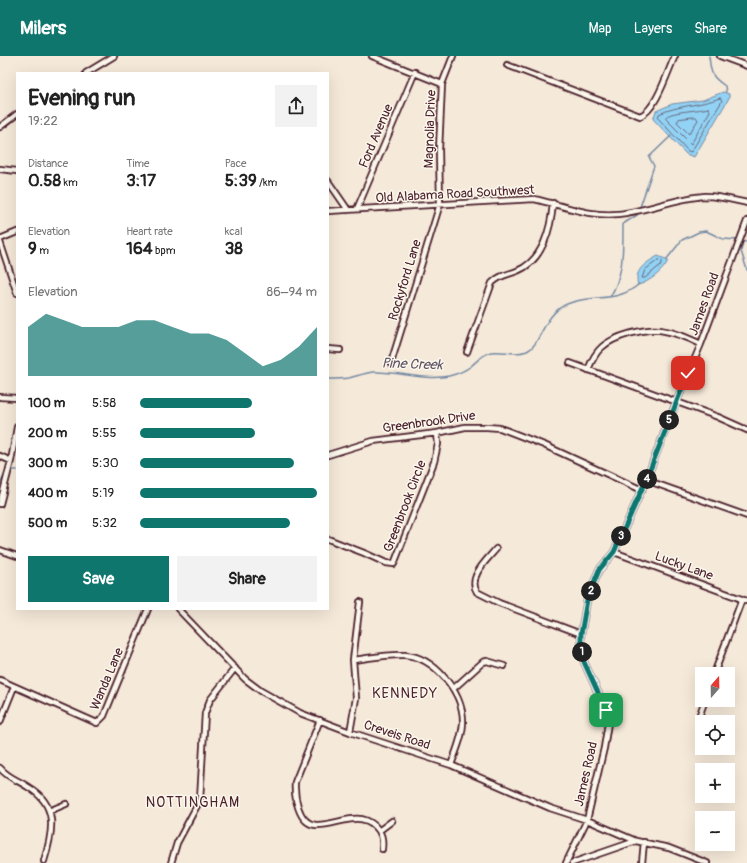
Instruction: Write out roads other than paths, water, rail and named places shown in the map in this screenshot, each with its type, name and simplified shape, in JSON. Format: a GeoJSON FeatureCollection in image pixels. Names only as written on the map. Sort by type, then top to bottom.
{"type":"FeatureCollection","features":[{"type":"Feature","properties":{"kind":"street"},"geometry":{"type":"LineString","coordinates":[[88,72],[114,56]]}},
{"type":"Feature","properties":{"kind":"street"},"geometry":{"type":"LineString","coordinates":[[372,56],[442,84]]}},
{"type":"Feature","properties":{"kind":"street","name":"Magnolia Drive"},"geometry":{"type":"LineString","coordinates":[[440,204],[439,156],[442,84],[454,56]]}},
{"type":"Feature","properties":{"kind":"street"},"geometry":{"type":"LineString","coordinates":[[507,65],[640,116],[647,112],[654,101],[675,56]]}},
{"type":"Feature","properties":{"kind":"street"},"geometry":{"type":"LineString","coordinates":[[720,56],[747,66]]}},
{"type":"Feature","properties":{"kind":"street","name":"Ford Avenue"},"geometry":{"type":"LineString","coordinates":[[357,209],[415,72]]}},
{"type":"Feature","properties":{"kind":"street"},"geometry":{"type":"LineString","coordinates":[[0,127],[16,115]]}},
{"type":"Feature","properties":{"kind":"street"},"geometry":{"type":"LineString","coordinates":[[0,169],[16,171]]}},
{"type":"Feature","properties":{"kind":"street"},"geometry":{"type":"LineString","coordinates":[[329,182],[348,210]]}},
{"type":"Feature","properties":{"kind":"street","name":"Old Alabama Road Southwest"},"geometry":{"type":"LineString","coordinates":[[329,211],[522,199],[534,199],[574,210],[600,215],[643,210],[705,196],[722,197],[747,204]]}},
{"type":"Feature","properties":{"kind":"street"},"geometry":{"type":"LineString","coordinates":[[467,352],[492,283],[501,276],[525,267],[537,256],[547,234],[553,203]]}},
{"type":"Feature","properties":{"kind":"street","name":"Rockyford Lane"},"geometry":{"type":"LineString","coordinates":[[391,363],[440,204]]}},
{"type":"Feature","properties":{"kind":"street","name":"James Road"},"geometry":{"type":"LineString","coordinates":[[566,863],[587,820],[604,748],[608,716],[602,698],[584,662],[581,648],[581,634],[587,600],[596,576],[604,563],[614,552],[642,490],[701,344],[747,221]]}},
{"type":"Feature","properties":{"kind":"street"},"geometry":{"type":"LineString","coordinates":[[16,232],[0,240],[16,290]]}},
{"type":"Feature","properties":{"kind":"street"},"geometry":{"type":"LineString","coordinates":[[588,370],[601,347],[615,339],[638,332],[659,330],[681,334],[701,344]]}},
{"type":"Feature","properties":{"kind":"street"},"geometry":{"type":"LineString","coordinates":[[329,349],[340,350]]}},
{"type":"Feature","properties":{"kind":"street"},"geometry":{"type":"LineString","coordinates":[[570,363],[676,403],[718,417],[747,430]]}},
{"type":"Feature","properties":{"kind":"street"},"geometry":{"type":"LineString","coordinates":[[0,397],[16,398]]}},
{"type":"Feature","properties":{"kind":"street","name":"Greenbrook Drive"},"geometry":{"type":"LineString","coordinates":[[329,455],[373,441],[437,433],[465,427],[500,428],[544,445],[642,490]]}},
{"type":"Feature","properties":{"kind":"street"},"geometry":{"type":"LineString","coordinates":[[0,504],[11,461],[16,433]]}},
{"type":"Feature","properties":{"kind":"street","name":"Greenbrook Circle"},"geometry":{"type":"LineString","coordinates":[[329,539],[386,563],[394,564],[438,452],[437,433]]}},
{"type":"Feature","properties":{"kind":"street"},"geometry":{"type":"LineString","coordinates":[[0,456],[11,461]]}},
{"type":"Feature","properties":{"kind":"street"},"geometry":{"type":"LineString","coordinates":[[646,480],[747,516]]}},
{"type":"Feature","properties":{"kind":"street"},"geometry":{"type":"LineString","coordinates":[[496,549],[482,564],[476,575],[474,585],[476,592],[499,603],[581,634]]}},
{"type":"Feature","properties":{"kind":"street"},"geometry":{"type":"LineString","coordinates":[[0,550],[16,556]]}},
{"type":"Feature","properties":{"kind":"street","name":"Lucky Lane"},"geometry":{"type":"LineString","coordinates":[[614,552],[744,600]]}},
{"type":"Feature","properties":{"kind":"street"},"geometry":{"type":"LineString","coordinates":[[717,667],[744,600]]}},
{"type":"Feature","properties":{"kind":"street"},"geometry":{"type":"LineString","coordinates":[[350,732],[356,698],[353,660],[360,602]]}},
{"type":"Feature","properties":{"kind":"street","name":"Wanda Lane"},"geometry":{"type":"LineString","coordinates":[[0,680],[97,724],[104,716],[148,610]]}},
{"type":"Feature","properties":{"kind":"street","name":"Creveis Road"},"geometry":{"type":"LineString","coordinates":[[179,610],[235,668],[261,691],[300,712],[350,732],[451,765],[550,808],[587,820],[636,841]]}},
{"type":"Feature","properties":{"kind":"street"},"geometry":{"type":"LineString","coordinates":[[353,660],[405,655],[415,657],[428,664],[454,690],[460,701],[463,721],[459,744],[451,765]]}},
{"type":"Feature","properties":{"kind":"street"},"geometry":{"type":"LineString","coordinates":[[454,690],[483,662],[487,661],[504,666]]}},
{"type":"Feature","properties":{"kind":"street"},"geometry":{"type":"LineString","coordinates":[[171,863],[177,843],[200,800],[205,713],[214,694],[235,668]]}},
{"type":"Feature","properties":{"kind":"street"},"geometry":{"type":"LineString","coordinates":[[0,722],[14,687]]}},
{"type":"Feature","properties":{"kind":"street"},"geometry":{"type":"LineString","coordinates":[[700,714],[702,707]]}},
{"type":"Feature","properties":{"kind":"street"},"geometry":{"type":"LineString","coordinates":[[320,720],[294,782],[294,790],[302,816],[308,823],[316,825],[355,818],[366,820],[380,830],[383,839],[382,849]]}},
{"type":"Feature","properties":{"kind":"street"},"geometry":{"type":"LineString","coordinates":[[0,768],[6,775],[34,790],[49,811],[52,830],[44,861]]}},
{"type":"Feature","properties":{"kind":"street"},"geometry":{"type":"LineString","coordinates":[[49,811],[66,804]]}},
{"type":"Feature","properties":{"kind":"street"},"geometry":{"type":"LineString","coordinates":[[380,830],[392,821]]}},
{"type":"Feature","properties":{"kind":"street"},"geometry":{"type":"LineString","coordinates":[[572,863],[636,841],[669,848],[707,863]]}},
{"type":"Feature","properties":{"kind":"street"},"geometry":{"type":"LineString","coordinates":[[642,863],[644,842]]}},
{"type":"Feature","properties":{"kind":"water"},"geometry":{"type":"Polygon","coordinates":[[[723,92],[729,94],[729,98],[694,157],[686,154],[653,119],[656,111],[672,104],[703,100],[723,92]]]}},
{"type":"Feature","properties":{"kind":"water"},"geometry":{"type":"Polygon","coordinates":[[[658,256],[668,260],[666,264],[656,276],[638,285],[637,275],[639,271],[642,267],[658,256]]]}},
{"type":"Feature","properties":{"kind":"waterway"},"geometry":{"type":"LineString","coordinates":[[709,56],[712,73],[716,79],[725,86],[726,92]]}},
{"type":"Feature","properties":{"kind":"waterway"},"geometry":{"type":"LineString","coordinates":[[640,207],[654,166],[649,157],[671,136]]}},
{"type":"Feature","properties":{"kind":"waterway"},"geometry":{"type":"LineString","coordinates":[[610,297],[615,289],[622,262],[623,224],[637,215]]}},
{"type":"Feature","properties":{"kind":"waterway"},"geometry":{"type":"LineString","coordinates":[[666,260],[682,240],[699,232],[706,231],[723,239],[738,240]]}},
{"type":"Feature","properties":{"kind":"waterway"},"geometry":{"type":"LineString","coordinates":[[741,241],[747,242]]}},
{"type":"Feature","properties":{"kind":"waterway"},"geometry":{"type":"LineString","coordinates":[[743,242],[741,251],[747,270]]}},
{"type":"Feature","properties":{"kind":"waterway","name":"Pine Creek"},"geometry":{"type":"LineString","coordinates":[[329,379],[349,378],[373,372],[421,377],[449,376],[461,372],[488,353],[518,353],[532,348],[547,322],[559,309],[567,304],[586,299],[622,294],[639,284]]}},
{"type":"Feature","properties":{"kind":"waterway","name":"Pine Creek"},"geometry":{"type":"LineString","coordinates":[[0,484],[5,472]]}},
{"type":"Feature","properties":{"kind":"district","name":"KENNEDY"},"geometry":{"type":"Point","coordinates":[405,693]}},
{"type":"Feature","properties":{"kind":"district","name":"NOTTINGHAM"},"geometry":{"type":"Point","coordinates":[193,802]}}]}
